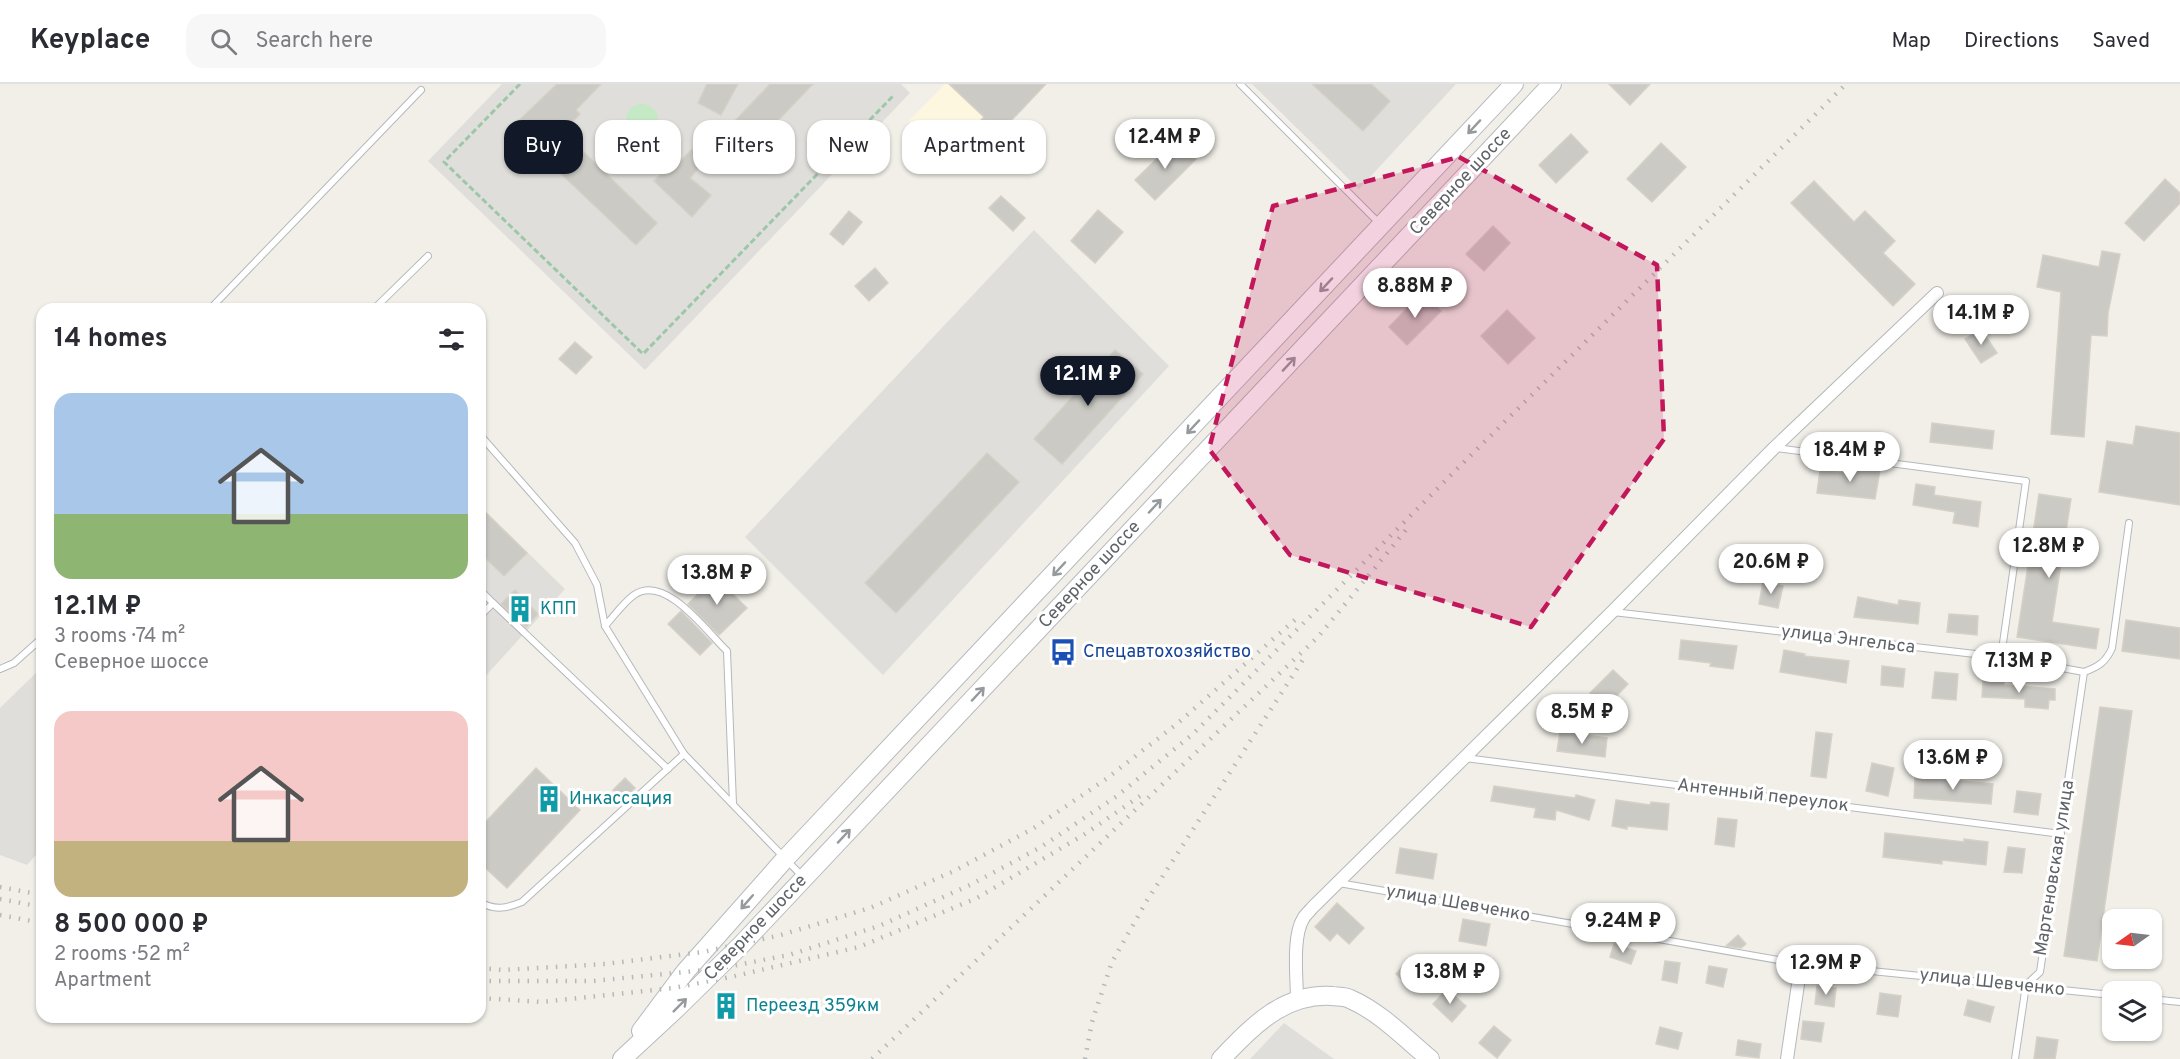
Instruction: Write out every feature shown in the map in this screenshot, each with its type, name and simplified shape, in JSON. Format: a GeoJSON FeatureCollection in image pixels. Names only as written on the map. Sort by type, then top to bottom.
{"type":"FeatureCollection","features":[{"type":"Feature","properties":{"kind":"main road","name":"Северное шоссе"},"geometry":{"type":"LineString","coordinates":[[621,1059],[685,972],[785,859],[1514,84]]}},
{"type":"Feature","properties":{"kind":"main road","name":"Северное шоссе"},"geometry":{"type":"LineString","coordinates":[[621,1059],[676,1010],[804,878],[1552,84]]}},
{"type":"Feature","properties":{"kind":"main road"},"geometry":{"type":"LineString","coordinates":[[1382,226],[1402,244]]}},
{"type":"Feature","properties":{"kind":"main road"},"geometry":{"type":"LineString","coordinates":[[1221,1059],[1255,1024],[1275,1009],[1297,1000],[1319,995],[1347,997],[1376,1013],[1430,1059]]}},
{"type":"Feature","properties":{"kind":"street"},"geometry":{"type":"LineString","coordinates":[[1297,1000],[1297,945],[1302,920],[1312,908],[1612,612],[1774,448],[1938,293]]}},
{"type":"Feature","properties":{"kind":"street"},"geometry":{"type":"LineString","coordinates":[[1787,1059],[1801,964]]}},
{"type":"Feature","properties":{"kind":"lane"},"geometry":{"type":"LineString","coordinates":[[1240,84],[1382,226]]}},
{"type":"Feature","properties":{"kind":"lane"},"geometry":{"type":"LineString","coordinates":[[216,303],[421,90]]}},
{"type":"Feature","properties":{"kind":"lane"},"geometry":{"type":"LineString","coordinates":[[380,303],[428,256]]}},
{"type":"Feature","properties":{"kind":"lane"},"geometry":{"type":"LineString","coordinates":[[486,442],[575,543],[597,585],[605,626],[684,754],[804,878]]}},
{"type":"Feature","properties":{"kind":"lane"},"geometry":{"type":"LineString","coordinates":[[1774,448],[2026,481],[2001,657]]}},
{"type":"Feature","properties":{"kind":"lane"},"geometry":{"type":"LineString","coordinates":[[2084,672],[2097,668],[2112,648],[2129,523]]}},
{"type":"Feature","properties":{"kind":"lane"},"geometry":{"type":"LineString","coordinates":[[605,626],[635,594],[655,589],[673,596],[727,651],[733,805]]}},
{"type":"Feature","properties":{"kind":"lane"},"geometry":{"type":"LineString","coordinates":[[486,597],[668,769]]}},
{"type":"Feature","properties":{"kind":"lane"},"geometry":{"type":"LineString","coordinates":[[486,610],[493,603]]}},
{"type":"Feature","properties":{"kind":"lane","name":"улица Энгельса"},"geometry":{"type":"LineString","coordinates":[[1612,612],[2001,657],[2084,672]]}},
{"type":"Feature","properties":{"kind":"lane"},"geometry":{"type":"LineString","coordinates":[[0,669],[14,663],[36,643]]}},
{"type":"Feature","properties":{"kind":"lane","name":"Мартеновская улица"},"geometry":{"type":"LineString","coordinates":[[2015,1059],[2026,986],[2040,972],[2084,672]]}},
{"type":"Feature","properties":{"kind":"lane"},"geometry":{"type":"LineString","coordinates":[[486,906],[492,909],[509,907],[522,902],[684,754]]}},
{"type":"Feature","properties":{"kind":"lane","name":"Антенный переулок"},"geometry":{"type":"LineString","coordinates":[[1465,758],[2061,834]]}},
{"type":"Feature","properties":{"kind":"lane","name":"улица Шевченко"},"geometry":{"type":"LineString","coordinates":[[1339,883],[1801,964],[2102,994]]}},
{"type":"Feature","properties":{"kind":"lane"},"geometry":{"type":"LineString","coordinates":[[2162,1000],[2180,1002]]}},
{"type":"Feature","properties":{"kind":"path"},"geometry":{"type":"LineString","coordinates":[[520,84],[444,162],[643,354],[893,96]]}},
{"type":"Feature","properties":{"kind":"highlighted area"},"geometry":{"type":"Polygon","coordinates":[[[1459,157],[1657,265],[1664,439],[1531,627],[1290,555],[1209,449],[1273,206],[1459,157]]]}},
{"type":"Feature","properties":{"kind":"shaded area"},"geometry":{"type":"Polygon","coordinates":[[[502,84],[901,84],[910,93],[884,120],[807,120],[807,174],[833,174],[645,370],[428,161],[502,84]]]}},
{"type":"Feature","properties":{"kind":"shaded area"},"geometry":{"type":"Polygon","coordinates":[[[945,84],[1048,84],[1013,120],[910,120],[945,84]]]}},
{"type":"Feature","properties":{"kind":"shaded area"},"geometry":{"type":"Polygon","coordinates":[[[1252,84],[1456,84],[1359,189],[1252,84]]]}},
{"type":"Feature","properties":{"kind":"shaded area"},"geometry":{"type":"Polygon","coordinates":[[[1034,230],[1169,366],[883,675],[745,537],[1034,230]]]}},
{"type":"Feature","properties":{"kind":"shaded area"},"geometry":{"type":"Polygon","coordinates":[[[486,512],[565,589],[486,675],[486,512]]]}},
{"type":"Feature","properties":{"kind":"shaded area"},"geometry":{"type":"Polygon","coordinates":[[[36,673],[36,855],[27,865],[0,855],[0,708],[36,673]]]}},
{"type":"Feature","properties":{"kind":"shaded area"},"geometry":{"type":"Polygon","coordinates":[[[1284,1023],[1334,1059],[1250,1059],[1284,1023]]]}},
{"type":"Feature","properties":{"kind":"green space"},"geometry":{"type":"Polygon","coordinates":[[[636,105],[648,105],[654,108],[658,120],[626,120],[630,108],[636,105]]]}},
{"type":"Feature","properties":{"kind":"building"},"geometry":{"type":"Polygon","coordinates":[[[557,84],[601,84],[576,110],[580,114],[574,120],[519,120],[557,84]]]}},
{"type":"Feature","properties":{"kind":"building"},"geometry":{"type":"Polygon","coordinates":[[[707,84],[738,84],[721,115],[698,103],[707,84]]]}},
{"type":"Feature","properties":{"kind":"building"},"geometry":{"type":"Polygon","coordinates":[[[770,84],[813,84],[779,120],[736,120],[770,84]]]}},
{"type":"Feature","properties":{"kind":"building"},"geometry":{"type":"Polygon","coordinates":[[[949,84],[1046,84],[1012,120],[981,120],[984,117],[949,84]]]}},
{"type":"Feature","properties":{"kind":"building"},"geometry":{"type":"Polygon","coordinates":[[[1312,84],[1371,84],[1390,101],[1363,131],[1312,84]]]}},
{"type":"Feature","properties":{"kind":"building"},"geometry":{"type":"Polygon","coordinates":[[[1609,84],[1650,84],[1630,105],[1609,84]]]}},
{"type":"Feature","properties":{"kind":"building"},"geometry":{"type":"Polygon","coordinates":[[[1571,134],[1588,152],[1556,183],[1539,165],[1571,134]]]}},
{"type":"Feature","properties":{"kind":"building"},"geometry":{"type":"Polygon","coordinates":[[[1176,140],[1196,159],[1155,200],[1135,180],[1176,140]]]}},
{"type":"Feature","properties":{"kind":"building"},"geometry":{"type":"Polygon","coordinates":[[[1661,143],[1686,167],[1652,202],[1627,179],[1661,143]]]}},
{"type":"Feature","properties":{"kind":"building"},"geometry":{"type":"Polygon","coordinates":[[[693,150],[694,174],[690,178],[711,195],[692,217],[654,181],[661,174],[681,174],[681,160],[693,150]]]}},
{"type":"Feature","properties":{"kind":"building"},"geometry":{"type":"Polygon","coordinates":[[[583,151],[595,163],[595,174],[606,174],[657,223],[636,245],[561,174],[583,174],[583,151]]]}},
{"type":"Feature","properties":{"kind":"building"},"geometry":{"type":"Polygon","coordinates":[[[2165,179],[2180,193],[2180,203],[2144,241],[2125,223],[2165,179]]]}},
{"type":"Feature","properties":{"kind":"building"},"geometry":{"type":"Polygon","coordinates":[[[1814,181],[1854,222],[1865,211],[1895,241],[1883,253],[1915,284],[1893,306],[1791,203],[1814,181]]]}},
{"type":"Feature","properties":{"kind":"building"},"geometry":{"type":"Polygon","coordinates":[[[1001,196],[1025,218],[1013,231],[989,208],[1001,196]]]}},
{"type":"Feature","properties":{"kind":"building"},"geometry":{"type":"Polygon","coordinates":[[[1098,210],[1123,232],[1095,263],[1071,241],[1098,210]]]}},
{"type":"Feature","properties":{"kind":"building"},"geometry":{"type":"Polygon","coordinates":[[[849,211],[862,222],[843,245],[830,234],[849,211]]]}},
{"type":"Feature","properties":{"kind":"building"},"geometry":{"type":"Polygon","coordinates":[[[1493,226],[1510,243],[1484,271],[1466,254],[1493,226]]]}},
{"type":"Feature","properties":{"kind":"building"},"geometry":{"type":"Polygon","coordinates":[[[2102,251],[2120,254],[2108,313],[2107,336],[2091,335],[2084,437],[2051,434],[2061,292],[2037,287],[2043,255],[2099,267],[2102,251]]]}},
{"type":"Feature","properties":{"kind":"building"},"geometry":{"type":"Polygon","coordinates":[[[875,268],[888,283],[869,301],[855,286],[875,268]]]}},
{"type":"Feature","properties":{"kind":"building"},"geometry":{"type":"Polygon","coordinates":[[[1422,293],[1441,311],[1407,345],[1389,327],[1422,293]]]}},
{"type":"Feature","properties":{"kind":"building"},"geometry":{"type":"Polygon","coordinates":[[[1507,310],[1535,338],[1508,364],[1481,336],[1507,310]]]}},
{"type":"Feature","properties":{"kind":"building"},"geometry":{"type":"Polygon","coordinates":[[[1981,329],[1997,353],[1981,363],[1965,339],[1981,329]]]}},
{"type":"Feature","properties":{"kind":"building"},"geometry":{"type":"Polygon","coordinates":[[[575,342],[592,357],[576,374],[559,359],[575,342]]]}},
{"type":"Feature","properties":{"kind":"building"},"geometry":{"type":"Polygon","coordinates":[[[1115,350],[1143,374],[1062,464],[1034,439],[1115,350]]]}},
{"type":"Feature","properties":{"kind":"building"},"geometry":{"type":"Polygon","coordinates":[[[1932,423],[1994,431],[1992,449],[1930,442],[1932,423]]]}},
{"type":"Feature","properties":{"kind":"building"},"geometry":{"type":"Polygon","coordinates":[[[2136,426],[2180,433],[2180,505],[2099,492],[2107,441],[2133,445],[2136,426]]]}},
{"type":"Feature","properties":{"kind":"building"},"geometry":{"type":"Polygon","coordinates":[[[987,453],[1019,482],[896,613],[865,583],[987,453]]]}},
{"type":"Feature","properties":{"kind":"building"},"geometry":{"type":"Polygon","coordinates":[[[1855,466],[1880,470],[1875,499],[1817,493],[1820,470],[1853,474],[1855,466]]]}},
{"type":"Feature","properties":{"kind":"building"},"geometry":{"type":"Polygon","coordinates":[[[1916,484],[1935,487],[1934,495],[1981,502],[1978,527],[1953,523],[1955,512],[1913,505],[1916,484]]]}},
{"type":"Feature","properties":{"kind":"building"},"geometry":{"type":"Polygon","coordinates":[[[2039,494],[2071,499],[2052,622],[2099,629],[2096,649],[2017,637],[2039,494]]]}},
{"type":"Feature","properties":{"kind":"building"},"geometry":{"type":"Polygon","coordinates":[[[486,513],[527,553],[504,576],[486,559],[486,513]]]}},
{"type":"Feature","properties":{"kind":"building"},"geometry":{"type":"Polygon","coordinates":[[[715,577],[747,608],[719,635],[688,604],[715,577]]]}},
{"type":"Feature","properties":{"kind":"building"},"geometry":{"type":"Polygon","coordinates":[[[1763,582],[1783,586],[1778,608],[1759,604],[1763,582]]]}},
{"type":"Feature","properties":{"kind":"building","name":"КПП"},"geometry":{"type":"Polygon","coordinates":[[[515,590],[538,614],[526,627],[501,604],[515,590]]]}},
{"type":"Feature","properties":{"kind":"building"},"geometry":{"type":"Polygon","coordinates":[[[1858,597],[1898,605],[1899,600],[1920,603],[1918,624],[1854,617],[1858,597]]]}},
{"type":"Feature","properties":{"kind":"building"},"geometry":{"type":"Polygon","coordinates":[[[681,611],[712,643],[700,655],[668,624],[681,611]]]}},
{"type":"Feature","properties":{"kind":"building"},"geometry":{"type":"Polygon","coordinates":[[[1949,614],[1978,616],[1977,635],[1947,632],[1949,614]]]}},
{"type":"Feature","properties":{"kind":"building"},"geometry":{"type":"Polygon","coordinates":[[[2126,620],[2180,628],[2180,659],[2122,651],[2126,620]]]}},
{"type":"Feature","properties":{"kind":"building"},"geometry":{"type":"Polygon","coordinates":[[[1681,640],[1737,646],[1733,669],[1710,666],[1711,663],[1679,659],[1681,640]]]}},
{"type":"Feature","properties":{"kind":"building"},"geometry":{"type":"Polygon","coordinates":[[[1784,650],[1805,654],[1804,656],[1849,661],[1846,683],[1780,672],[1784,650]]]}},
{"type":"Feature","properties":{"kind":"building"},"geometry":{"type":"Polygon","coordinates":[[[1882,666],[1905,669],[1903,687],[1881,685],[1882,666]]]}},
{"type":"Feature","properties":{"kind":"building"},"geometry":{"type":"Polygon","coordinates":[[[1613,670],[1628,684],[1605,708],[1590,693],[1613,670]]]}},
{"type":"Feature","properties":{"kind":"building"},"geometry":{"type":"Polygon","coordinates":[[[1935,672],[1958,674],[1956,700],[1932,698],[1935,672]]]}},
{"type":"Feature","properties":{"kind":"building"},"geometry":{"type":"Polygon","coordinates":[[[1983,680],[2004,680],[2004,685],[2055,689],[2055,700],[2049,700],[2048,709],[2025,707],[2025,699],[1982,697],[1983,680]]]}},
{"type":"Feature","properties":{"kind":"building"},"geometry":{"type":"Polygon","coordinates":[[[2100,707],[2132,711],[2104,909],[2102,909],[2097,961],[2064,956],[2100,707]]]}},
{"type":"Feature","properties":{"kind":"building"},"geometry":{"type":"Polygon","coordinates":[[[1560,732],[1607,738],[1605,757],[1557,751],[1560,732]]]}},
{"type":"Feature","properties":{"kind":"building"},"geometry":{"type":"Polygon","coordinates":[[[1816,732],[1832,734],[1826,778],[1811,776],[1816,732]]]}},
{"type":"Feature","properties":{"kind":"building"},"geometry":{"type":"Polygon","coordinates":[[[1872,763],[1894,768],[1888,796],[1866,791],[1872,763]]]}},
{"type":"Feature","properties":{"kind":"building"},"geometry":{"type":"Polygon","coordinates":[[[536,768],[580,810],[507,888],[486,869],[486,822],[536,768]]]}},
{"type":"Feature","properties":{"kind":"building"},"geometry":{"type":"Polygon","coordinates":[[[1915,777],[1993,784],[1991,804],[1914,798],[1915,777]]]}},
{"type":"Feature","properties":{"kind":"building"},"geometry":{"type":"Polygon","coordinates":[[[625,778],[635,788],[624,800],[613,790],[625,778]]]}},
{"type":"Feature","properties":{"kind":"building"},"geometry":{"type":"Polygon","coordinates":[[[1494,786],[1575,798],[1576,795],[1595,800],[1589,820],[1556,810],[1555,820],[1534,817],[1536,808],[1491,801],[1494,786]]]}},
{"type":"Feature","properties":{"kind":"building"},"geometry":{"type":"Polygon","coordinates":[[[2017,791],[2041,794],[2038,815],[2014,812],[2017,791]]]}},
{"type":"Feature","properties":{"kind":"building"},"geometry":{"type":"Polygon","coordinates":[[[1616,800],[1650,805],[1651,802],[1669,804],[1667,830],[1627,826],[1627,829],[1612,826],[1616,800]]]}},
{"type":"Feature","properties":{"kind":"building"},"geometry":{"type":"Polygon","coordinates":[[[1718,818],[1737,820],[1734,847],[1715,844],[1718,818]]]}},
{"type":"Feature","properties":{"kind":"building"},"geometry":{"type":"Polygon","coordinates":[[[1885,833],[1964,842],[1964,839],[1988,842],[1986,865],[1942,860],[1942,864],[1883,857],[1885,833]]]}},
{"type":"Feature","properties":{"kind":"building"},"geometry":{"type":"Polygon","coordinates":[[[2008,847],[2025,849],[2022,873],[2004,872],[2008,847]]]}},
{"type":"Feature","properties":{"kind":"building"},"geometry":{"type":"Polygon","coordinates":[[[1400,848],[1437,854],[1433,879],[1396,873],[1400,848]]]}},
{"type":"Feature","properties":{"kind":"building"},"geometry":{"type":"Polygon","coordinates":[[[1337,903],[1364,928],[1349,944],[1337,933],[1330,941],[1315,927],[1337,903]]]}},
{"type":"Feature","properties":{"kind":"building"},"geometry":{"type":"Polygon","coordinates":[[[1463,919],[1490,924],[1486,946],[1459,941],[1463,919]]]}},
{"type":"Feature","properties":{"kind":"building"},"geometry":{"type":"Polygon","coordinates":[[[1738,935],[1746,944],[1741,948],[1726,946],[1738,935]]]}},
{"type":"Feature","properties":{"kind":"building"},"geometry":{"type":"Polygon","coordinates":[[[1614,944],[1636,951],[1631,964],[1610,957],[1614,944]]]}},
{"type":"Feature","properties":{"kind":"building"},"geometry":{"type":"Polygon","coordinates":[[[1411,957],[1425,970],[1410,987],[1396,974],[1411,957]]]}},
{"type":"Feature","properties":{"kind":"building"},"geometry":{"type":"Polygon","coordinates":[[[1665,961],[1680,963],[1677,983],[1662,980],[1665,961]]]}},
{"type":"Feature","properties":{"kind":"building"},"geometry":{"type":"Polygon","coordinates":[[[1709,966],[1727,969],[1723,987],[1706,983],[1709,966]]]}},
{"type":"Feature","properties":{"kind":"building"},"geometry":{"type":"Polygon","coordinates":[[[1817,986],[1836,988],[1834,1007],[1815,1004],[1817,986]]]}},
{"type":"Feature","properties":{"kind":"building"},"geometry":{"type":"Polygon","coordinates":[[[1447,989],[1466,1006],[1452,1022],[1433,1004],[1447,989]]]}},
{"type":"Feature","properties":{"kind":"building"},"geometry":{"type":"Polygon","coordinates":[[[1880,993],[1901,996],[1898,1017],[1877,1014],[1880,993]]]}},
{"type":"Feature","properties":{"kind":"building"},"geometry":{"type":"Polygon","coordinates":[[[1968,1000],[1994,1007],[1990,1022],[1964,1015],[1968,1000]]]}},
{"type":"Feature","properties":{"kind":"building"},"geometry":{"type":"Polygon","coordinates":[[[1803,1021],[1824,1023],[1821,1042],[1801,1039],[1803,1021]]]}},
{"type":"Feature","properties":{"kind":"building"},"geometry":{"type":"Polygon","coordinates":[[[1494,1026],[1511,1040],[1497,1058],[1479,1043],[1494,1026]]]}},
{"type":"Feature","properties":{"kind":"building"},"geometry":{"type":"Polygon","coordinates":[[[1660,1027],[1682,1033],[1678,1049],[1656,1044],[1660,1027]]]}},
{"type":"Feature","properties":{"kind":"building"},"geometry":{"type":"Polygon","coordinates":[[[2037,1037],[2058,1040],[2055,1059],[2034,1059],[2037,1037]]]}},
{"type":"Feature","properties":{"kind":"building"},"geometry":{"type":"Polygon","coordinates":[[[1738,1040],[1761,1044],[1759,1058],[1736,1055],[1738,1040]]]}},
{"type":"Feature","properties":{"kind":"railway"},"geometry":{"type":"LineString","coordinates":[[486,981],[593,981],[716,969],[789,955],[879,926],[970,885],[1041,847],[1117,796],[1194,733],[1846,84]]}},
{"type":"Feature","properties":{"kind":"railway"},"geometry":{"type":"LineString","coordinates":[[872,1059],[1318,637],[1406,530]]}},
{"type":"Feature","properties":{"kind":"railway"},"geometry":{"type":"LineString","coordinates":[[486,969],[503,970],[605,964],[703,952],[781,935],[870,908],[954,871],[1034,828],[1106,779],[1178,723],[1297,618]]}},
{"type":"Feature","properties":{"kind":"railway"},"geometry":{"type":"LineString","coordinates":[[1085,1059],[1092,1022],[1112,962],[1146,902],[1306,655]]}},
{"type":"Feature","properties":{"kind":"railway"},"geometry":{"type":"LineString","coordinates":[[486,998],[541,1002],[673,988],[859,947],[977,898],[1085,834],[1143,794]]}},
{"type":"Feature","properties":{"kind":"railway"},"geometry":{"type":"LineString","coordinates":[[0,887],[36,894]]}},
{"type":"Feature","properties":{"kind":"railway"},"geometry":{"type":"LineString","coordinates":[[0,899],[36,906]]}},
{"type":"Feature","properties":{"kind":"railway"},"geometry":{"type":"LineString","coordinates":[[0,915],[36,922]]}},
{"type":"Feature","properties":{"kind":"place","name":"КПП"},"geometry":{"type":"Point","coordinates":[520,609]}},
{"type":"Feature","properties":{"kind":"place","name":"Спецавтохозяйство"},"geometry":{"type":"Point","coordinates":[1063,652]}},
{"type":"Feature","properties":{"kind":"place","name":"Инкассация"},"geometry":{"type":"Point","coordinates":[549,799]}},
{"type":"Feature","properties":{"kind":"place","name":"Переезд 359км"},"geometry":{"type":"Point","coordinates":[726,1006]}}]}
